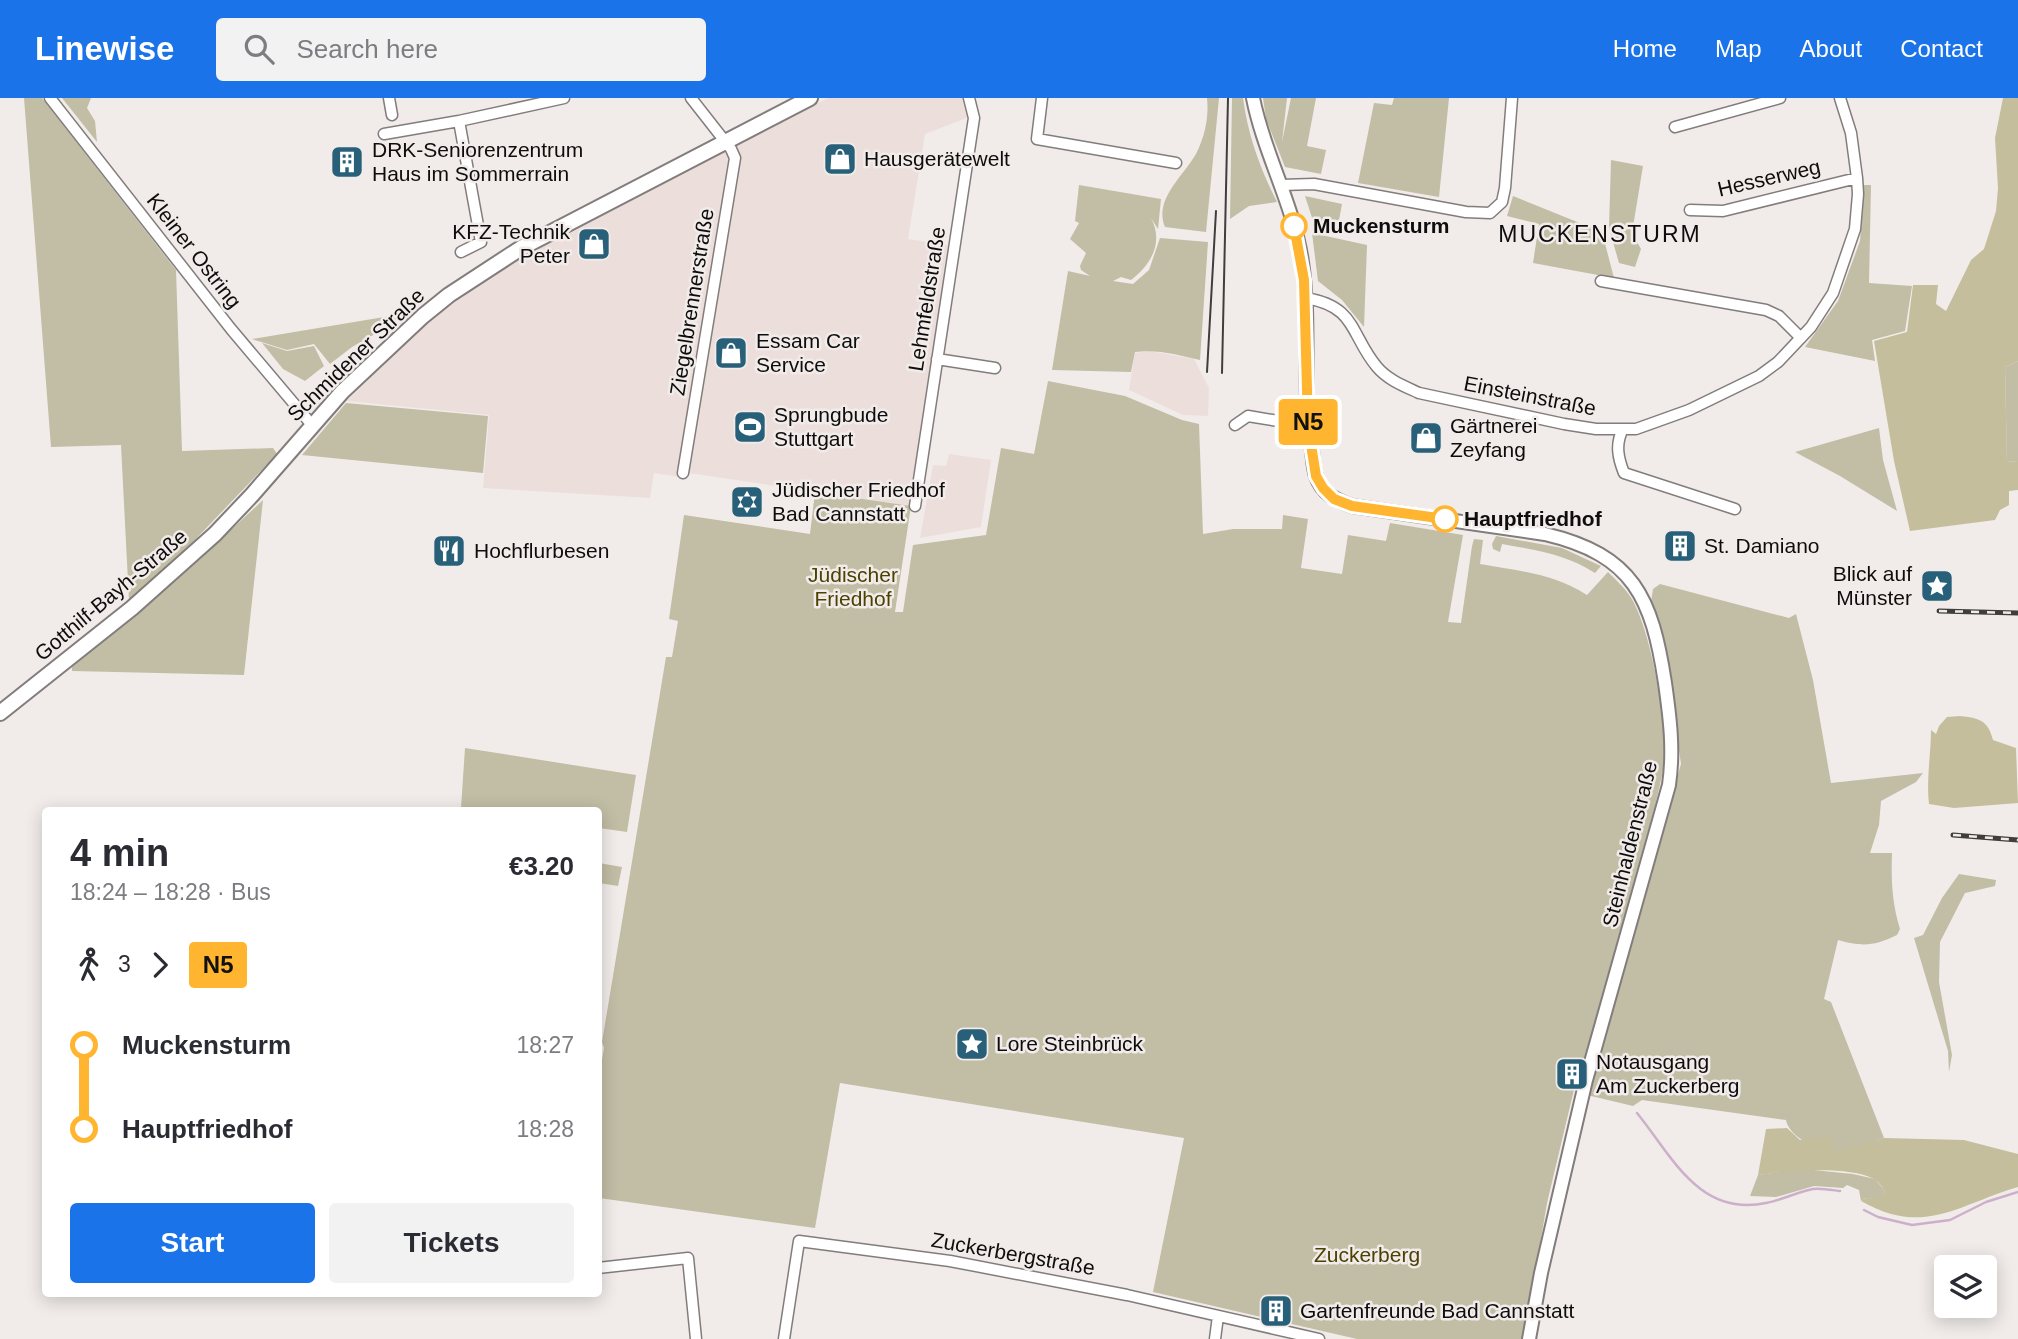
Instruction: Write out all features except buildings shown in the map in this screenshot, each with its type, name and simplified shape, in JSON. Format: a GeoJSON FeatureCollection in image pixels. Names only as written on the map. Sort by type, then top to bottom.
{"type":"FeatureCollection","features":[{"type":"Feature","properties":{"kind":"main road","name":"Schmidener Straße"},"geometry":{"type":"LineString","coordinates":[[215,534],[342,392],[423,316],[475,276],[521,248],[810,98]]}},
{"type":"Feature","properties":{"kind":"main road","name":"Gotthilf-Bayh-Straße"},"geometry":{"type":"LineString","coordinates":[[0,713],[132,608],[215,534]]}},
{"type":"Feature","properties":{"kind":"street","name":"Kleiner Ostring"},"geometry":{"type":"LineString","coordinates":[[50,98],[231,329],[312,425]]}},
{"type":"Feature","properties":{"kind":"street"},"geometry":{"type":"LineString","coordinates":[[389,98],[392,115]]}},
{"type":"Feature","properties":{"kind":"street"},"geometry":{"type":"LineString","coordinates":[[384,134],[564,98]]}},
{"type":"Feature","properties":{"kind":"street"},"geometry":{"type":"LineString","coordinates":[[691,98],[735,158]]}},
{"type":"Feature","properties":{"kind":"street","name":"Lehmfeldstraße"},"geometry":{"type":"LineString","coordinates":[[915,506],[974,118],[969,98]]}},
{"type":"Feature","properties":{"kind":"street"},"geometry":{"type":"LineString","coordinates":[[1042,98],[1037,139],[1176,163]]}},
{"type":"Feature","properties":{"kind":"street","name":"Steinhaldenstraße"},"geometry":{"type":"LineString","coordinates":[[1253,98],[1258,122],[1288,203],[1302,261],[1308,426],[1316,476],[1323,488],[1334,499],[1352,506],[1545,534],[1569,540],[1600,554],[1623,571],[1640,593],[1657,635],[1673,748],[1669,785],[1586,1080],[1541,1273],[1529,1339]]}},
{"type":"Feature","properties":{"kind":"street"},"geometry":{"type":"LineString","coordinates":[[1281,185],[1314,184],[1466,212],[1490,213],[1502,202],[1505,188],[1512,98]]}},
{"type":"Feature","properties":{"kind":"street"},"geometry":{"type":"LineString","coordinates":[[1675,127],[1780,98]]}},
{"type":"Feature","properties":{"kind":"street","name":"Einsteinstraße"},"geometry":{"type":"LineString","coordinates":[[1305,298],[1325,302],[1346,317],[1377,367],[1394,381],[1419,393],[1587,428],[1636,429],[1656,422],[1717,398],[1759,376],[1778,362],[1801,338],[1833,293],[1855,229],[1858,194],[1851,133],[1840,98]]}},
{"type":"Feature","properties":{"kind":"street"},"geometry":{"type":"LineString","coordinates":[[459,121],[481,242],[461,252]]}},
{"type":"Feature","properties":{"kind":"street","name":"Ziegelbrennerstraße"},"geometry":{"type":"LineString","coordinates":[[683,473],[735,158],[740,140],[750,128]]}},
{"type":"Feature","properties":{"kind":"street","name":"Hesserweg"},"geometry":{"type":"LineString","coordinates":[[1690,210],[1723,211],[1857,177]]}},
{"type":"Feature","properties":{"kind":"street"},"geometry":{"type":"LineString","coordinates":[[1601,281],[1766,310],[1779,316],[1801,338]]}},
{"type":"Feature","properties":{"kind":"street"},"geometry":{"type":"LineString","coordinates":[[937,359],[995,368]]}},
{"type":"Feature","properties":{"kind":"street"},"geometry":{"type":"LineString","coordinates":[[1235,425],[1248,416],[1308,426]]}},
{"type":"Feature","properties":{"kind":"street"},"geometry":{"type":"LineString","coordinates":[[1623,429],[1618,439],[1618,460],[1624,473],[1735,509]]}},
{"type":"Feature","properties":{"kind":"street","name":"Zuckerbergstraße"},"geometry":{"type":"LineString","coordinates":[[784,1339],[799,1241],[950,1261],[1127,1295],[1319,1339]]}},
{"type":"Feature","properties":{"kind":"street"},"geometry":{"type":"LineString","coordinates":[[602,1268],[688,1258],[696,1339]]}},
{"type":"Feature","properties":{"kind":"street"},"geometry":{"type":"LineString","coordinates":[[1214,1339],[1218,1316]]}},
{"type":"Feature","properties":{"kind":"shaded area"},"geometry":{"type":"Polygon","coordinates":[[[828,98],[964,98],[969,117],[925,134],[908,239],[948,245],[911,506],[682,472],[680,477],[654,473],[650,498],[483,488],[489,415],[347,401],[428,322],[512,261],[828,98]]]}},
{"type":"Feature","properties":{"kind":"shaded area"},"geometry":{"type":"Polygon","coordinates":[[[2003,98],[2018,98],[2018,361],[2005,367],[2007,462],[2018,461],[2018,490],[2009,491],[2009,505],[2000,510],[1995,520],[1910,531],[1894,461],[1874,341],[1907,332],[1913,285],[1938,285],[1936,304],[1946,311],[1971,260],[1984,249],[1996,211],[1998,188],[1995,138],[2003,98]]]}},
{"type":"Feature","properties":{"kind":"shaded area"},"geometry":{"type":"Polygon","coordinates":[[[1150,351],[1194,359],[1209,388],[1208,416],[1183,415],[1129,390],[1135,353],[1150,351]]]}},
{"type":"Feature","properties":{"kind":"shaded area"},"geometry":{"type":"Polygon","coordinates":[[[949,454],[991,460],[981,527],[920,538],[933,465],[946,466],[949,454]]]}},
{"type":"Feature","properties":{"kind":"shaded area"},"geometry":{"type":"Polygon","coordinates":[[[1960,716],[1982,721],[1993,740],[2016,748],[2018,803],[1954,808],[1929,804],[1931,730],[1936,734],[1947,717],[1960,716]]]}},
{"type":"Feature","properties":{"kind":"shaded area"},"geometry":{"type":"Polygon","coordinates":[[[1787,1128],[1800,1140],[1830,1135],[1835,1152],[1884,1138],[1964,1140],[2018,1154],[2018,1187],[1940,1214],[1904,1217],[1861,1201],[1867,1198],[1881,1199],[1885,1191],[1875,1180],[1862,1175],[1817,1170],[1758,1175],[1766,1129],[1787,1128]]]}},
{"type":"Feature","properties":{"kind":"green space"},"geometry":{"type":"Polygon","coordinates":[[[24,98],[42,98],[176,270],[182,451],[273,448],[277,454],[191,544],[129,601],[121,445],[51,447],[24,98]]]}},
{"type":"Feature","properties":{"kind":"green space"},"geometry":{"type":"Polygon","coordinates":[[[62,98],[91,98],[87,108],[95,121],[97,142],[62,98]]]}},
{"type":"Feature","properties":{"kind":"green space"},"geometry":{"type":"Polygon","coordinates":[[[1207,98],[1219,98],[1206,232],[1165,227],[1163,207],[1172,188],[1197,152],[1207,119],[1207,98]]]}},
{"type":"Feature","properties":{"kind":"green space"},"geometry":{"type":"Polygon","coordinates":[[[1232,98],[1243,98],[1256,152],[1277,202],[1249,206],[1230,219],[1232,98]]]}},
{"type":"Feature","properties":{"kind":"green space"},"geometry":{"type":"Polygon","coordinates":[[[1263,98],[1287,98],[1282,142],[1291,98],[1316,98],[1307,146],[1326,150],[1321,174],[1285,167],[1266,119],[1263,98]]]}},
{"type":"Feature","properties":{"kind":"green space"},"geometry":{"type":"Polygon","coordinates":[[[1394,98],[1449,98],[1439,197],[1358,183],[1374,103],[1392,105],[1394,98]]]}},
{"type":"Feature","properties":{"kind":"green space"},"geometry":{"type":"Polygon","coordinates":[[[1611,160],[1643,166],[1632,233],[1641,249],[1635,267],[1619,263],[1609,228],[1611,160]]]}},
{"type":"Feature","properties":{"kind":"green space"},"geometry":{"type":"Polygon","coordinates":[[[1079,185],[1161,199],[1158,229],[1151,218],[1155,227],[1156,244],[1150,260],[1131,280],[1121,277],[1113,281],[1133,284],[1149,270],[1160,238],[1208,242],[1200,360],[1143,351],[1135,352],[1131,372],[1052,370],[1068,271],[1090,276],[1081,270],[1080,266],[1086,253],[1070,239],[1079,223],[1075,221],[1079,185]]]}},
{"type":"Feature","properties":{"kind":"green space"},"geometry":{"type":"Polygon","coordinates":[[[1864,185],[1871,185],[1869,283],[1912,286],[1905,331],[1872,340],[1875,361],[1805,347],[1838,301],[1860,241],[1864,185]]]}},
{"type":"Feature","properties":{"kind":"green space"},"geometry":{"type":"Polygon","coordinates":[[[1305,196],[1342,204],[1337,231],[1315,227],[1305,196]]]}},
{"type":"Feature","properties":{"kind":"green space"},"geometry":{"type":"Polygon","coordinates":[[[1513,196],[1602,232],[1614,278],[1533,263],[1539,224],[1507,216],[1513,196]]]}},
{"type":"Feature","properties":{"kind":"green space"},"geometry":{"type":"Polygon","coordinates":[[[1312,233],[1367,245],[1364,327],[1342,300],[1318,281],[1312,233]]]}},
{"type":"Feature","properties":{"kind":"green space"},"geometry":{"type":"Polygon","coordinates":[[[414,312],[352,347],[330,364],[314,344],[287,350],[252,339],[414,312]]]}},
{"type":"Feature","properties":{"kind":"green space"},"geometry":{"type":"Polygon","coordinates":[[[262,343],[287,351],[314,346],[324,366],[305,381],[283,369],[262,343]]]}},
{"type":"Feature","properties":{"kind":"green space"},"geometry":{"type":"Polygon","coordinates":[[[2018,361],[2018,461],[2007,462],[2005,367],[2018,361]]]}},
{"type":"Feature","properties":{"kind":"green space","name":"Hauptfriedhof"},"geometry":{"type":"Polygon","coordinates":[[[1048,381],[1125,396],[1182,420],[1199,424],[1203,534],[1233,529],[1282,529],[1283,515],[1308,519],[1301,568],[1342,574],[1348,535],[1386,541],[1390,523],[1463,535],[1448,622],[1461,623],[1474,539],[1483,540],[1480,564],[1548,577],[1587,595],[1608,572],[1633,601],[1646,636],[1657,681],[1663,727],[1664,764],[1655,806],[1577,1077],[1547,1203],[1524,1339],[1357,1339],[1153,1292],[1184,1138],[840,1083],[815,1228],[602,1198],[602,1042],[666,657],[672,657],[678,621],[669,619],[684,515],[810,534],[815,492],[911,506],[895,612],[903,612],[913,545],[986,535],[1001,448],[1034,454],[1048,381]]]}},
{"type":"Feature","properties":{"kind":"green space"},"geometry":{"type":"Polygon","coordinates":[[[346,403],[488,416],[483,473],[302,455],[346,403]]]}},
{"type":"Feature","properties":{"kind":"green space"},"geometry":{"type":"Polygon","coordinates":[[[1879,428],[1883,460],[1897,511],[1795,452],[1879,428]]]}},
{"type":"Feature","properties":{"kind":"green space"},"geometry":{"type":"Polygon","coordinates":[[[263,500],[244,675],[72,671],[72,667],[203,556],[263,500]]]}},
{"type":"Feature","properties":{"kind":"green space"},"geometry":{"type":"Polygon","coordinates":[[[1496,536],[1562,548],[1601,566],[1595,573],[1562,557],[1502,544],[1500,552],[1493,549],[1496,536]]]}},
{"type":"Feature","properties":{"kind":"green space"},"geometry":{"type":"Polygon","coordinates":[[[1660,584],[1789,618],[1796,614],[1813,680],[1831,783],[1923,773],[1916,782],[1881,801],[1879,825],[1870,853],[1892,853],[1895,910],[1900,929],[1897,935],[1875,943],[1855,944],[1838,940],[1824,999],[1831,1002],[1884,1138],[1846,1150],[1828,1151],[1799,1138],[1786,1120],[1642,1100],[1633,1106],[1587,1095],[1681,764],[1664,646],[1651,602],[1653,589],[1660,584]]]}},
{"type":"Feature","properties":{"kind":"green space"},"geometry":{"type":"Polygon","coordinates":[[[465,748],[636,775],[627,832],[602,828],[602,807],[461,807],[465,748]]]}},
{"type":"Feature","properties":{"kind":"green space"},"geometry":{"type":"Polygon","coordinates":[[[602,864],[622,867],[618,886],[602,883],[602,864]]]}},
{"type":"Feature","properties":{"kind":"green space"},"geometry":{"type":"Polygon","coordinates":[[[1959,874],[1996,880],[1995,886],[1965,893],[1940,942],[1939,982],[1952,1055],[1949,1072],[1948,1051],[1914,938],[1923,935],[1942,898],[1959,874]]]}},
{"type":"Feature","properties":{"kind":"green space"},"geometry":{"type":"Polygon","coordinates":[[[1803,1169],[1875,1179],[1885,1191],[1881,1200],[1867,1198],[1861,1201],[1859,1190],[1847,1185],[1843,1188],[1814,1186],[1776,1197],[1750,1196],[1758,1175],[1803,1169]]]}},
{"type":"Feature","properties":{"kind":"waterway"},"geometry":{"type":"LineString","coordinates":[[1637,1113],[1689,1179],[1722,1201],[1743,1205],[1766,1203],[1813,1189],[1840,1191]]}},
{"type":"Feature","properties":{"kind":"waterway"},"geometry":{"type":"LineString","coordinates":[[1864,1210],[1878,1217],[1912,1225],[1950,1220],[1986,1202],[2018,1192]]}},
{"type":"Feature","properties":{"kind":"tram line"},"geometry":{"type":"LineString","coordinates":[[1222,373],[1228,98]]}},
{"type":"Feature","properties":{"kind":"tram line"},"geometry":{"type":"LineString","coordinates":[[1207,372],[1216,211]]}},
{"type":"Feature","properties":{"kind":"railway"},"geometry":{"type":"LineString","coordinates":[[1939,611],[2018,613]]}},
{"type":"Feature","properties":{"kind":"railway"},"geometry":{"type":"LineString","coordinates":[[1953,835],[2018,840]]}},
{"type":"Feature","properties":{"kind":"bus line","name":"N5"},"geometry":{"type":"LineString","coordinates":[[1294,226],[1304,280],[1308,426],[1316,476],[1334,499],[1352,506],[1445,519]]}},
{"type":"Feature","properties":{"kind":"place","name":"Hausgerätewelt"},"geometry":{"type":"Point","coordinates":[840,159]}},
{"type":"Feature","properties":{"kind":"place","name":"DRK-Seniorenzentrum Haus im Sommerrain"},"geometry":{"type":"Point","coordinates":[347,162]}},
{"type":"Feature","properties":{"kind":"place","name":"Muckensturm"},"geometry":{"type":"Point","coordinates":[1294,226]}},
{"type":"Feature","properties":{"kind":"place","name":"KFZ-Technik Peter"},"geometry":{"type":"Point","coordinates":[594,244]}},
{"type":"Feature","properties":{"kind":"place","name":"Essam Car Service"},"geometry":{"type":"Point","coordinates":[731,353]}},
{"type":"Feature","properties":{"kind":"place","name":"Sprungbude Stuttgart"},"geometry":{"type":"Point","coordinates":[750,427]}},
{"type":"Feature","properties":{"kind":"place","name":"Gärtnerei Zeyfang"},"geometry":{"type":"Point","coordinates":[1426,438]}},
{"type":"Feature","properties":{"kind":"place","name":"Jüdischer Friedhof Bad Cannstatt"},"geometry":{"type":"Point","coordinates":[747,502]}},
{"type":"Feature","properties":{"kind":"place","name":"Hauptfriedhof"},"geometry":{"type":"Point","coordinates":[1445,519]}},
{"type":"Feature","properties":{"kind":"place","name":"St. Damiano"},"geometry":{"type":"Point","coordinates":[1680,546]}},
{"type":"Feature","properties":{"kind":"place","name":"Hochflurbesen"},"geometry":{"type":"Point","coordinates":[449,551]}},
{"type":"Feature","properties":{"kind":"place","name":"Blick auf Münster"},"geometry":{"type":"Point","coordinates":[1937,586]}},
{"type":"Feature","properties":{"kind":"place","name":"Lore Steinbrück"},"geometry":{"type":"Point","coordinates":[972,1044]}},
{"type":"Feature","properties":{"kind":"place","name":"Notausgang Am Zuckerberg"},"geometry":{"type":"Point","coordinates":[1572,1074]}},
{"type":"Feature","properties":{"kind":"place","name":"Gartenfreunde Bad Cannstatt"},"geometry":{"type":"Point","coordinates":[1276,1311]}},
{"type":"Feature","properties":{"kind":"district","name":"MUCKENSTURM"},"geometry":{"type":"Point","coordinates":[1600,234]}},
{"type":"Feature","properties":{"kind":"park label","name":"Jüdischer Friedhof"},"geometry":{"type":"Point","coordinates":[853,587]}},
{"type":"Feature","properties":{"kind":"park label","name":"Zuckerberg"},"geometry":{"type":"Point","coordinates":[1367,1255]}}]}
